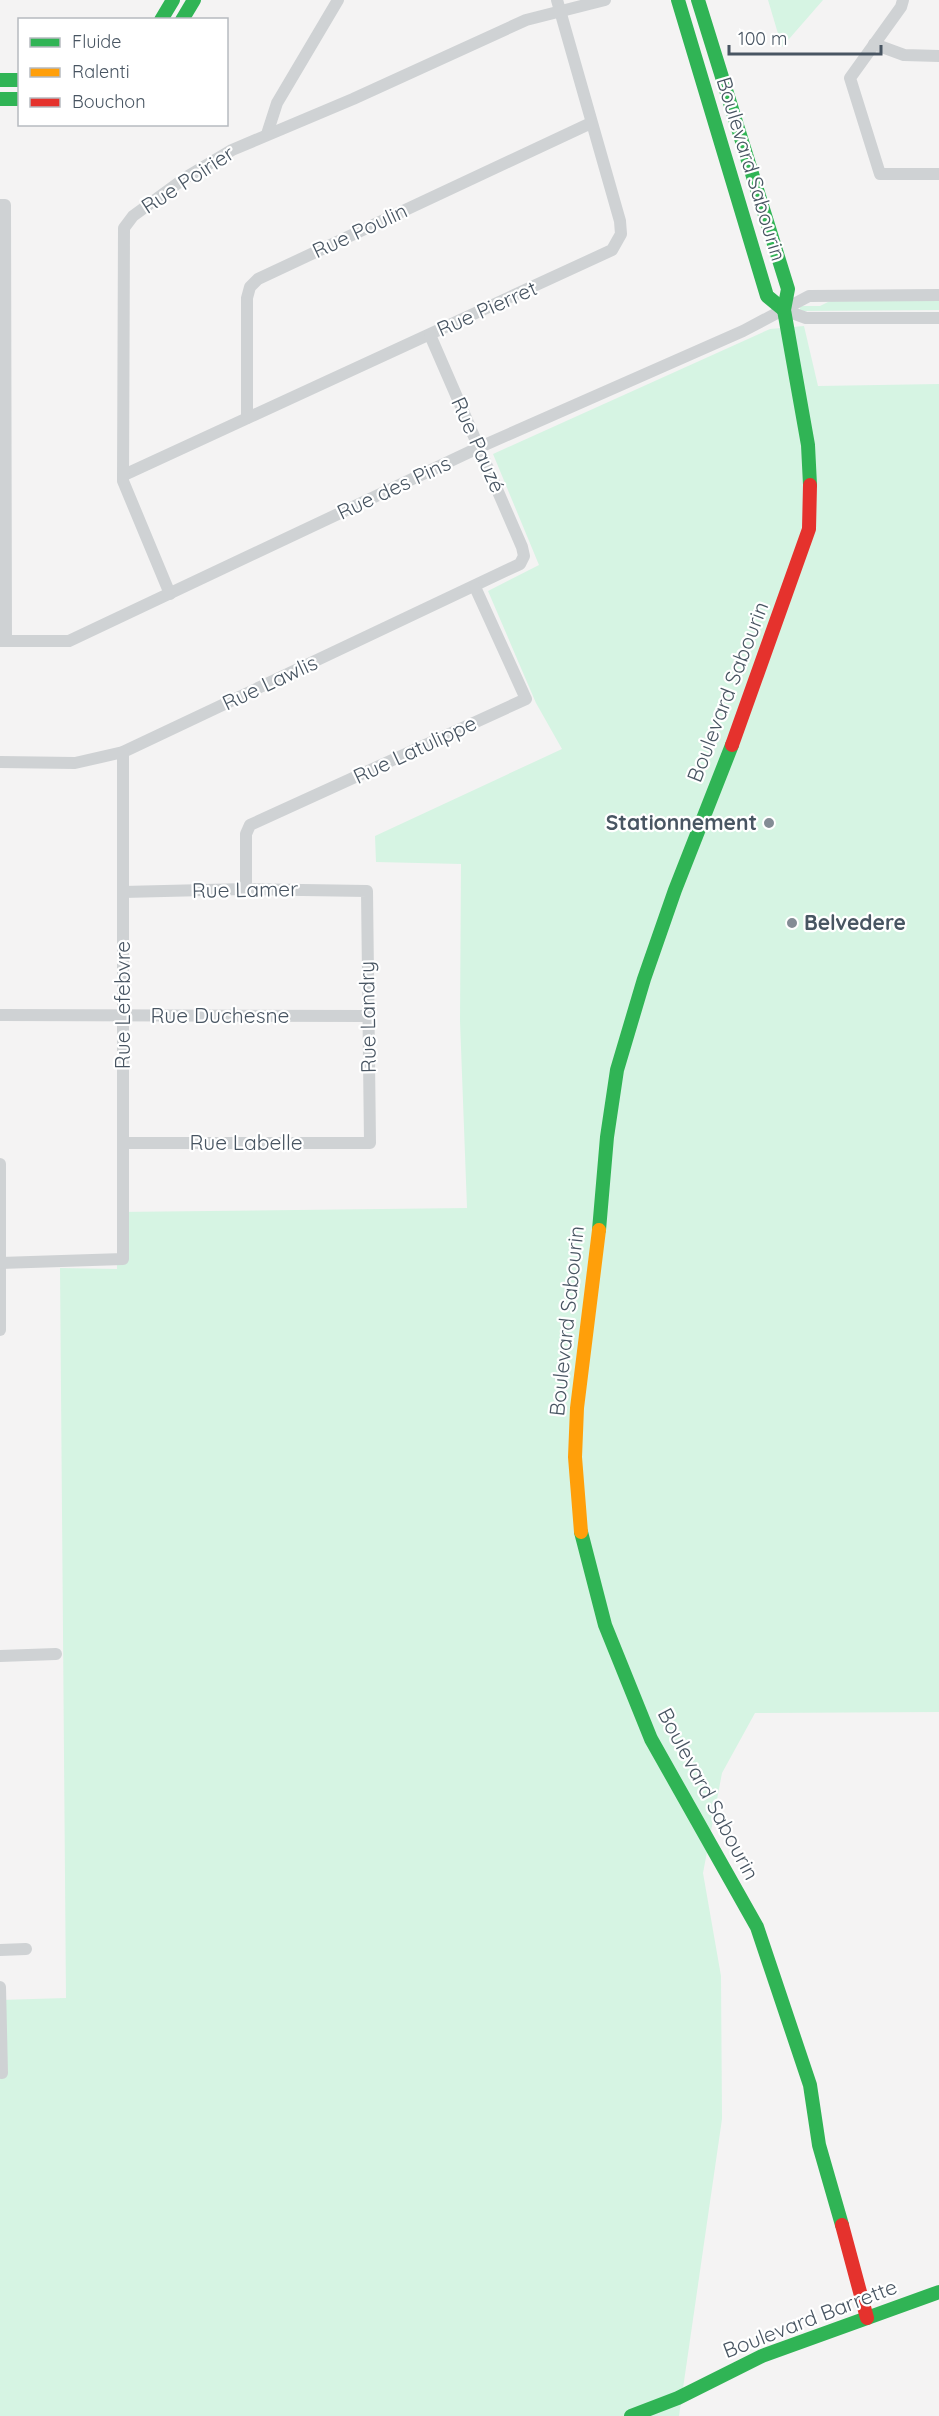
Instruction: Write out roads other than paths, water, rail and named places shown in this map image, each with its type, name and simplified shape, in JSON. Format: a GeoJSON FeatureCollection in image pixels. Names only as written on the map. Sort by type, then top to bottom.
{"type":"FeatureCollection","features":[{"type":"Feature","properties":{"kind":"street"},"geometry":{"type":"LineString","coordinates":[[162,18],[173,0]]}},
{"type":"Feature","properties":{"kind":"street"},"geometry":{"type":"LineString","coordinates":[[183,18],[194,0]]}},
{"type":"Feature","properties":{"kind":"street"},"geometry":{"type":"LineString","coordinates":[[267,134],[277,103],[338,0]]}},
{"type":"Feature","properties":{"kind":"street","name":"Rue Pierret"},"geometry":{"type":"LineString","coordinates":[[124,475],[612,250],[621,234],[620,221],[557,0]]}},
{"type":"Feature","properties":{"kind":"street","name":"Rue Poirier"},"geometry":{"type":"LineString","coordinates":[[170,594],[123,481],[124,228],[133,216],[185,178],[232,150],[353,99],[526,21],[605,0]]}},
{"type":"Feature","properties":{"kind":"street","name":"Boulevard Sabourin"},"geometry":{"type":"LineString","coordinates":[[678,0],[767,296],[784,310]]}},
{"type":"Feature","properties":{"kind":"street","name":"Boulevard Sabourin"},"geometry":{"type":"LineString","coordinates":[[698,0],[788,289],[784,310],[808,445],[809,529],[731,749],[675,890],[617,1070],[607,1137],[597,1259],[577,1408],[575,1457],[581,1535],[605,1625],[651,1739],[757,1927],[810,2085],[819,2145],[860,2286],[867,2318]]}},
{"type":"Feature","properties":{"kind":"street"},"geometry":{"type":"LineString","coordinates":[[903,0],[902,7],[850,78],[880,174],[939,174]]}},
{"type":"Feature","properties":{"kind":"street"},"geometry":{"type":"LineString","coordinates":[[874,44],[904,55],[939,56]]}},
{"type":"Feature","properties":{"kind":"street"},"geometry":{"type":"LineString","coordinates":[[0,80],[18,80]]}},
{"type":"Feature","properties":{"kind":"street"},"geometry":{"type":"LineString","coordinates":[[0,99],[18,99]]}},
{"type":"Feature","properties":{"kind":"street","name":"Rue Poulin"},"geometry":{"type":"LineString","coordinates":[[247,418],[247,298],[250,287],[258,279],[591,123]]}},
{"type":"Feature","properties":{"kind":"street"},"geometry":{"type":"LineString","coordinates":[[0,205],[5,205],[3,641]]}},
{"type":"Feature","properties":{"kind":"street","name":"Rue des Pins"},"geometry":{"type":"LineString","coordinates":[[3,641],[69,641],[480,447],[743,331],[809,296],[939,295]]}},
{"type":"Feature","properties":{"kind":"street"},"geometry":{"type":"LineString","coordinates":[[784,310],[806,318],[939,318]]}},
{"type":"Feature","properties":{"kind":"street","name":"Rue Pauzé"},"geometry":{"type":"LineString","coordinates":[[430,335],[480,447],[524,556]]}},
{"type":"Feature","properties":{"kind":"street","name":"Rue Lawlis"},"geometry":{"type":"LineString","coordinates":[[0,762],[75,763],[123,752],[475,587],[520,564],[524,556]]}},
{"type":"Feature","properties":{"kind":"street","name":"Rue Latulippe"},"geometry":{"type":"LineString","coordinates":[[246,889],[246,834],[250,825],[526,699],[475,587]]}},
{"type":"Feature","properties":{"kind":"street","name":"Rue Lefebvre"},"geometry":{"type":"LineString","coordinates":[[0,1263],[123,1259],[123,752]]}},
{"type":"Feature","properties":{"kind":"street","name":"Rue Lamer"},"geometry":{"type":"LineString","coordinates":[[123,892],[246,889],[367,891]]}},
{"type":"Feature","properties":{"kind":"street","name":"Rue Landry"},"geometry":{"type":"LineString","coordinates":[[367,891],[369,1143]]}},
{"type":"Feature","properties":{"kind":"street","name":"Rue Duchesne"},"geometry":{"type":"LineString","coordinates":[[0,1014],[369,1016]]}},
{"type":"Feature","properties":{"kind":"street","name":"Rue Labelle"},"geometry":{"type":"LineString","coordinates":[[123,1143],[369,1143]]}},
{"type":"Feature","properties":{"kind":"street"},"geometry":{"type":"LineString","coordinates":[[0,1164],[0,1330]]}},
{"type":"Feature","properties":{"kind":"street"},"geometry":{"type":"LineString","coordinates":[[0,1656],[56,1654]]}},
{"type":"Feature","properties":{"kind":"street"},"geometry":{"type":"LineString","coordinates":[[0,1950],[26,1949]]}},
{"type":"Feature","properties":{"kind":"street"},"geometry":{"type":"LineString","coordinates":[[0,1987],[2,2073]]}},
{"type":"Feature","properties":{"kind":"street","name":"Boulevard Barrette"},"geometry":{"type":"LineString","coordinates":[[631,2416],[678,2398],[762,2356],[939,2292]]}},
{"type":"Feature","properties":{"kind":"place","name":"Stationnement"},"geometry":{"type":"Point","coordinates":[769,823]}},
{"type":"Feature","properties":{"kind":"place","name":"Belvedere"},"geometry":{"type":"Point","coordinates":[792,923]}}]}
